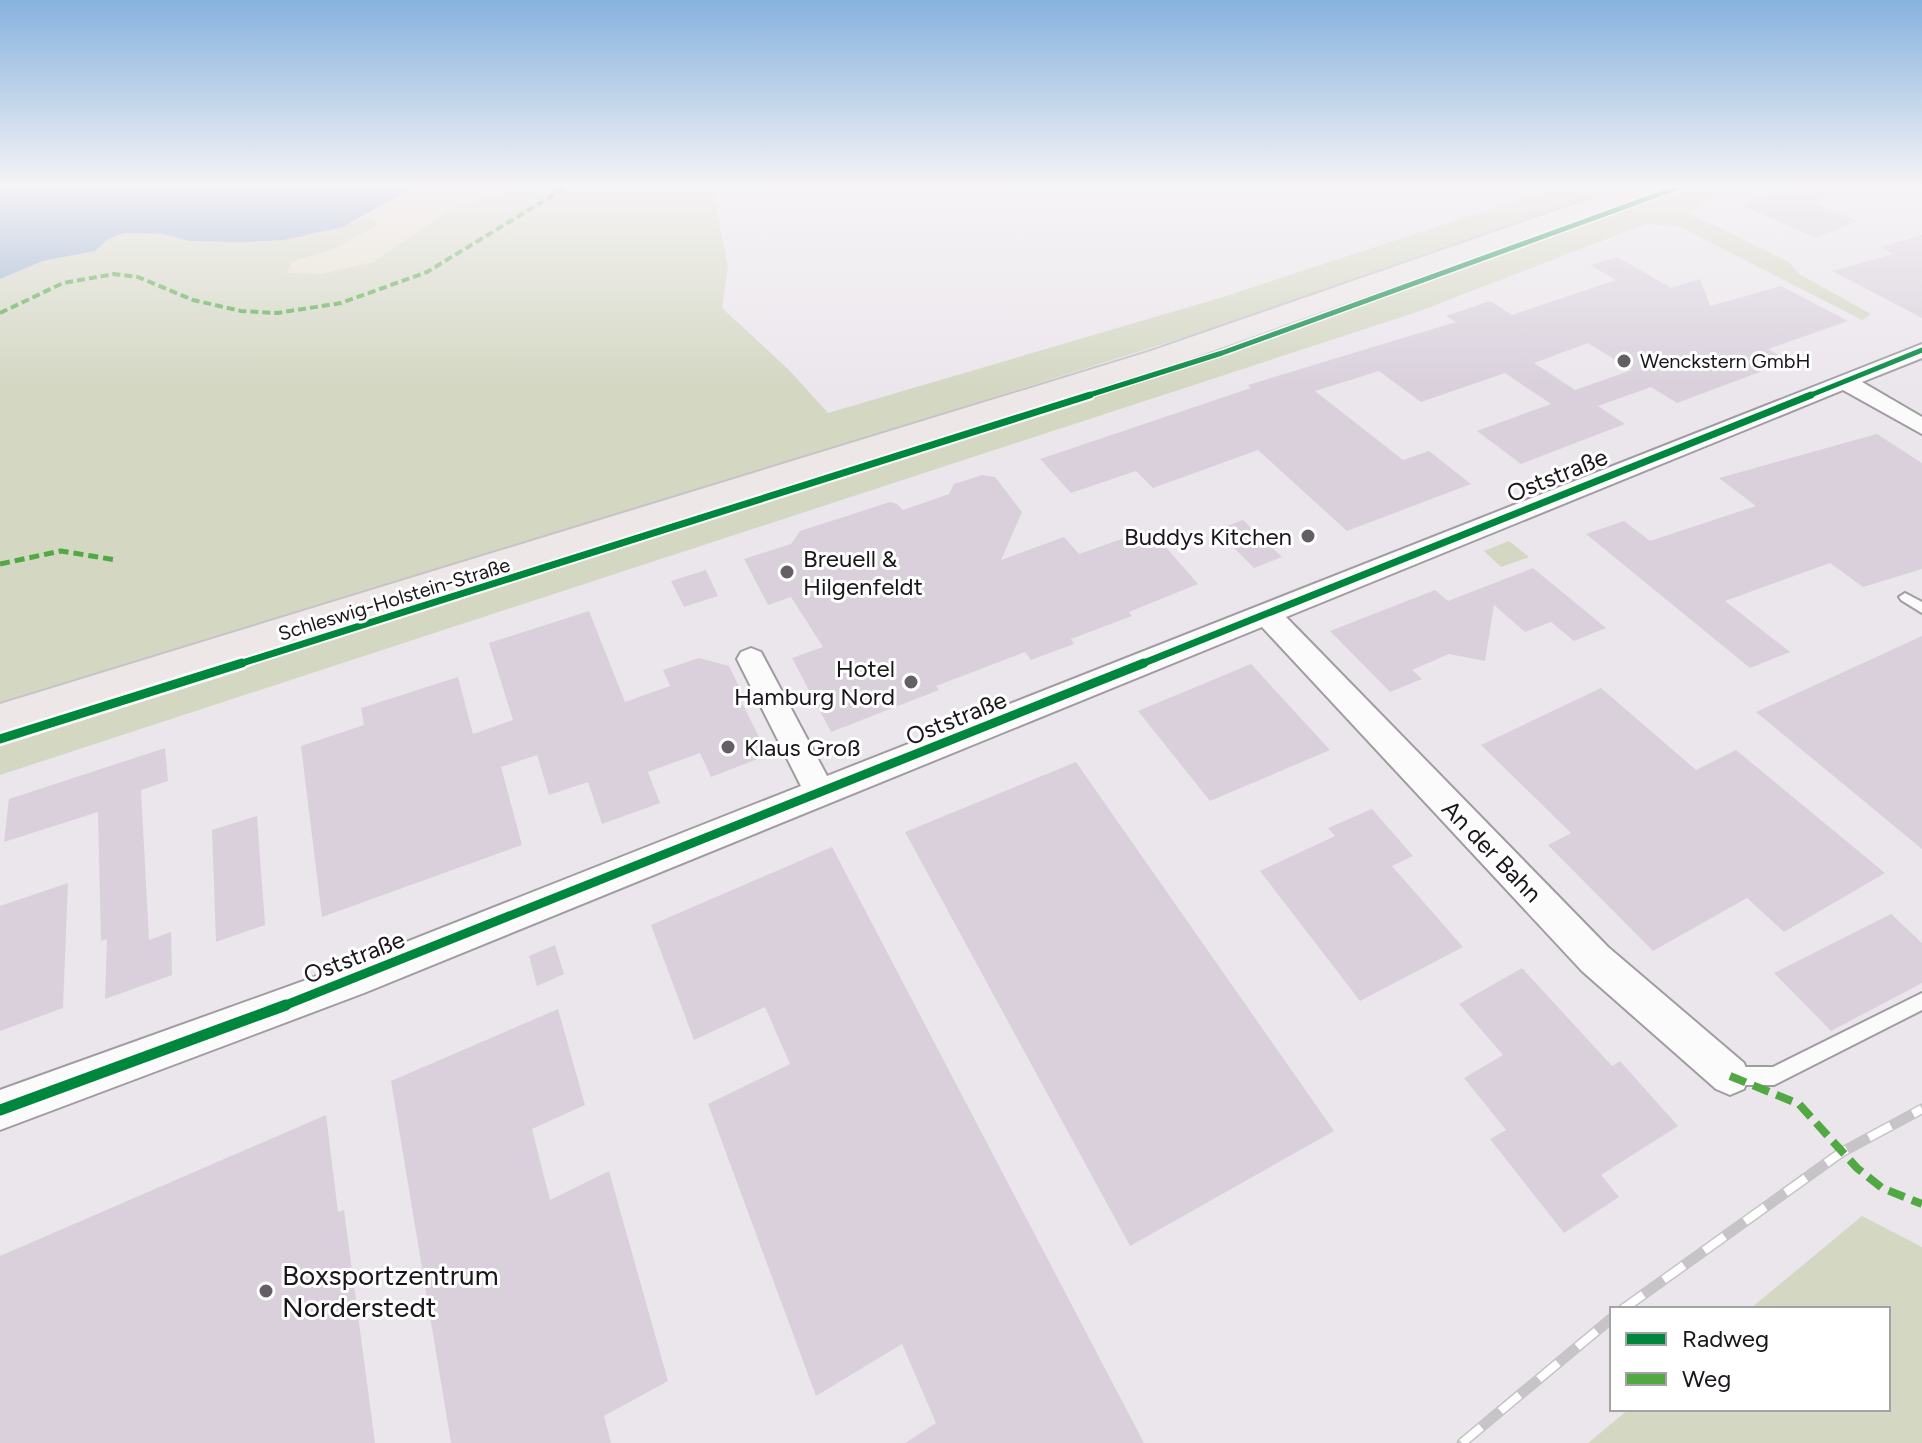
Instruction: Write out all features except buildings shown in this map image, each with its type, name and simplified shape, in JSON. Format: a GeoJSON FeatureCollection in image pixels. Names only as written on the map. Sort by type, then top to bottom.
{"type":"FeatureCollection","features":[{"type":"Feature","properties":{"kind":"main road","name":"Schleswig-Holstein-Straße"},"geometry":{"type":"LineString","coordinates":[[0,721],[1159,359],[1460,253]]}},
{"type":"Feature","properties":{"kind":"street","name":"Oststraße"},"geometry":{"type":"LineString","coordinates":[[0,1110],[351,981],[1922,350]]}},
{"type":"Feature","properties":{"kind":"street"},"geometry":{"type":"LineString","coordinates":[[1843,380],[1922,427]]}},
{"type":"Feature","properties":{"kind":"street","name":"An der Bahn"},"geometry":{"type":"LineString","coordinates":[[1266,613],[1595,959],[1730,1076]]}},
{"type":"Feature","properties":{"kind":"street"},"geometry":{"type":"LineString","coordinates":[[751,659],[820,793]]}},
{"type":"Feature","properties":{"kind":"lane"},"geometry":{"type":"LineString","coordinates":[[1905,597],[1922,608]]}},
{"type":"Feature","properties":{"kind":"lane"},"geometry":{"type":"LineString","coordinates":[[1730,1076],[1774,1076],[1922,1001]]}},
{"type":"Feature","properties":{"kind":"green space"},"geometry":{"type":"Polygon","coordinates":[[[83,253],[320,253],[292,262],[373,262],[386,253],[725,253],[728,267],[722,308],[789,370],[828,413],[1223,297],[1356,253],[1433,253],[1299,301],[861,439],[0,703],[0,279],[43,261],[83,253]]]}},
{"type":"Feature","properties":{"kind":"green space"},"geometry":{"type":"Polygon","coordinates":[[[1502,253],[1570,253],[1417,312],[0,775],[0,740],[546,568],[1502,253]]]}},
{"type":"Feature","properties":{"kind":"green space"},"geometry":{"type":"Polygon","coordinates":[[[1732,253],[1771,253],[1789,262],[1799,274],[1871,314],[1862,320],[1732,253]]]}},
{"type":"Feature","properties":{"kind":"green space"},"geometry":{"type":"Polygon","coordinates":[[[1509,541],[1529,557],[1501,567],[1484,551],[1509,541]]]}},
{"type":"Feature","properties":{"kind":"green space"},"geometry":{"type":"Polygon","coordinates":[[[1862,1216],[1922,1247],[1922,1443],[1588,1443],[1627,1411],[1890,1411],[1890,1307],[1752,1307],[1862,1216]]]}},
{"type":"Feature","properties":{"kind":"sand"},"geometry":{"type":"Polygon","coordinates":[[[320,253],[386,253],[373,262],[321,274],[286,273],[292,262],[320,253]]]}},
{"type":"Feature","properties":{"kind":"water"},"geometry":{"type":"Polygon","coordinates":[[[0,253],[83,253],[43,261],[0,279],[0,253]]]}},
{"type":"Feature","properties":{"kind":"railway"},"geometry":{"type":"LineString","coordinates":[[1626,1307],[1842,1152],[1922,1109]]}},
{"type":"Feature","properties":{"kind":"railway"},"geometry":{"type":"LineString","coordinates":[[1462,1443],[1610,1320]]}},
{"type":"Feature","properties":{"kind":"marked path"},"geometry":{"type":"LineString","coordinates":[[0,313],[63,283],[114,274],[138,277],[176,294],[217,307],[265,313],[297,311],[341,303],[386,289],[460,253]]}},
{"type":"Feature","properties":{"kind":"marked path"},"geometry":{"type":"LineString","coordinates":[[0,564],[61,551],[116,560]]}},
{"type":"Feature","properties":{"kind":"marked path"},"geometry":{"type":"LineString","coordinates":[[1730,1076],[1799,1104],[1857,1168],[1882,1188],[1922,1204]]}},
{"type":"Feature","properties":{"kind":"cycle path"},"geometry":{"type":"LineString","coordinates":[[0,739],[1222,353],[1497,253]]}},
{"type":"Feature","properties":{"kind":"cycle path"},"geometry":{"type":"LineString","coordinates":[[0,1110],[351,981],[1922,350]]}},
{"type":"Feature","properties":{"kind":"place","name":"Wenckstern GmbH"},"geometry":{"type":"Point","coordinates":[1624,361]}},
{"type":"Feature","properties":{"kind":"place","name":"Buddys Kitchen"},"geometry":{"type":"Point","coordinates":[1308,536]}},
{"type":"Feature","properties":{"kind":"place","name":"Breuell & Hilgenfeldt"},"geometry":{"type":"Point","coordinates":[787,572]}},
{"type":"Feature","properties":{"kind":"place","name":"Hotel Hamburg Nord"},"geometry":{"type":"Point","coordinates":[911,682]}},
{"type":"Feature","properties":{"kind":"place","name":"Klaus Groß"},"geometry":{"type":"Point","coordinates":[728,747]}},
{"type":"Feature","properties":{"kind":"place","name":"Boxsportzentrum Norderstedt"},"geometry":{"type":"Point","coordinates":[266,1291]}}]}
